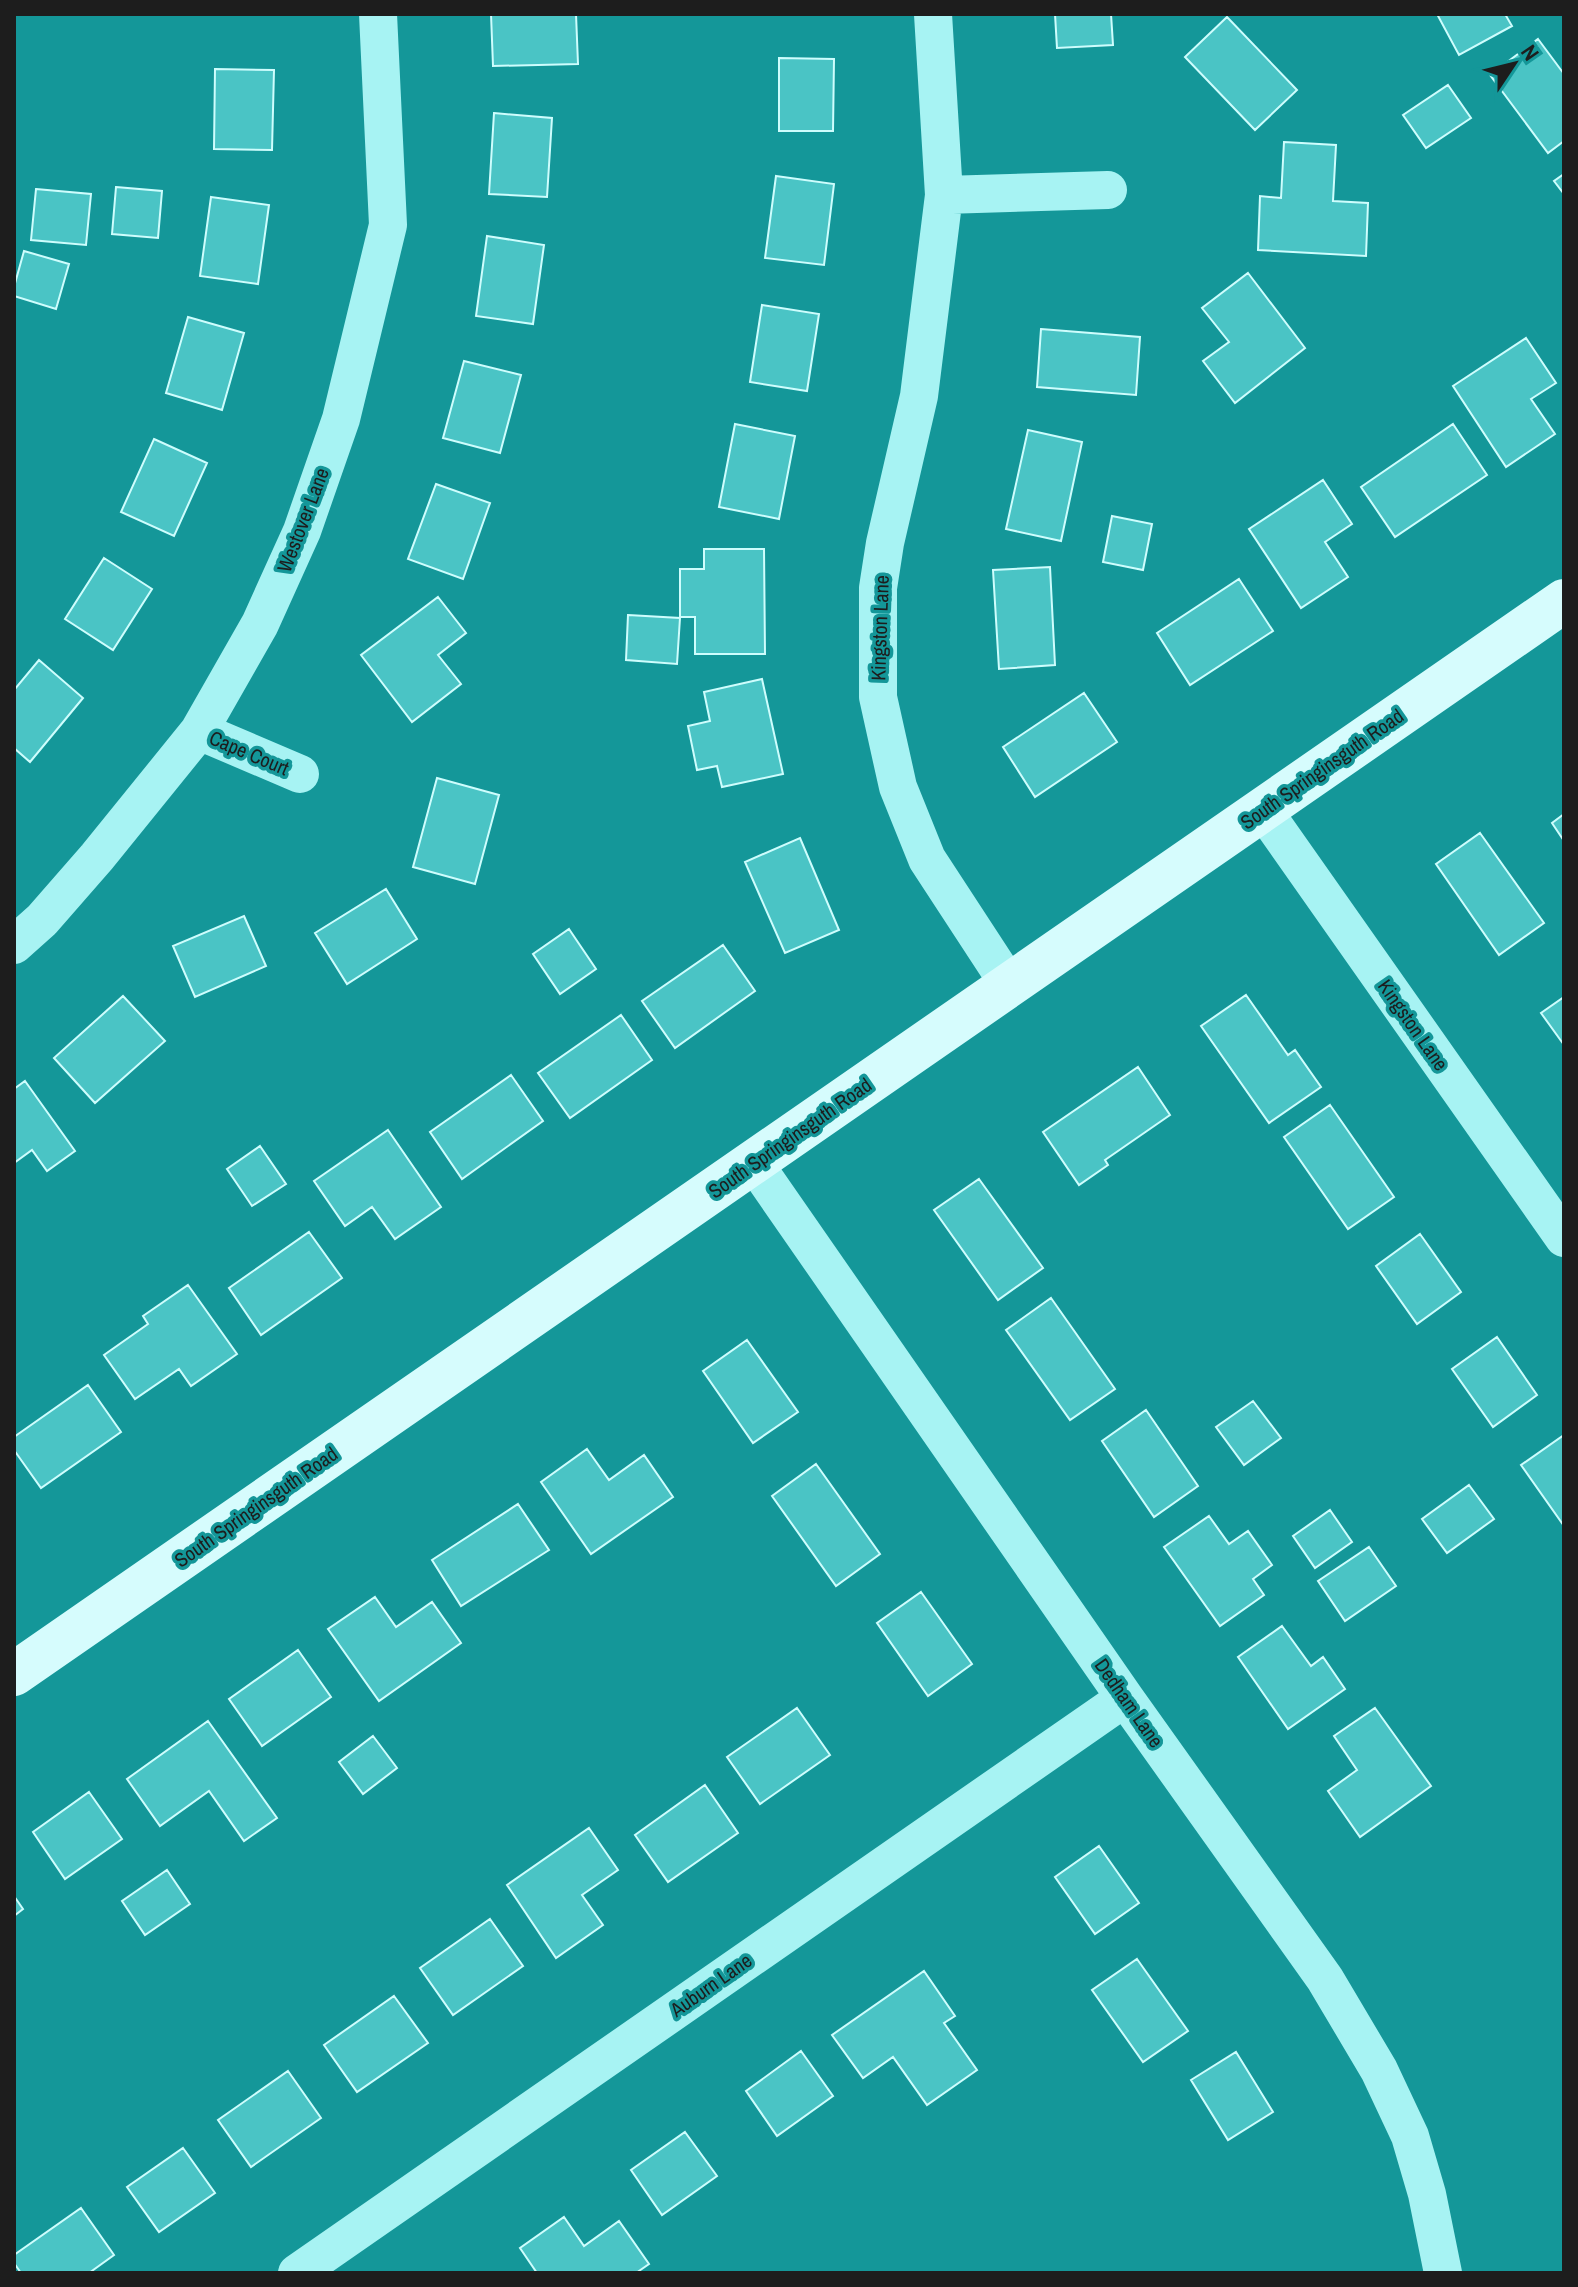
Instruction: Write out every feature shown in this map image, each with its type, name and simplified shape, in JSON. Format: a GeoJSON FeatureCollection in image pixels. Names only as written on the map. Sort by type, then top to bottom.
{"type":"FeatureCollection","features":[{"type":"Feature","properties":{"kind":"street","name":"Westover Lane"},"geometry":{"type":"LineString","coordinates":[[14,945],[42,920],[97,857],[199,731],[266,610],[302,531],[341,419],[388,225],[378,14]]}},
{"type":"Feature","properties":{"kind":"street","name":"Kingston Lane"},"geometry":{"type":"LineString","coordinates":[[933,14],[944,195],[919,396],[885,543],[878,588],[878,697],[898,787],[927,859],[1010,986]]}},
{"type":"Feature","properties":{"kind":"street"},"geometry":{"type":"LineString","coordinates":[[944,195],[1108,190]]}},
{"type":"Feature","properties":{"kind":"street","name":"South Springinsguth Road"},"geometry":{"type":"LineString","coordinates":[[14,1674],[1564,601]]}},
{"type":"Feature","properties":{"kind":"street","name":"Cape Court"},"geometry":{"type":"LineString","coordinates":[[199,731],[300,774]]}},
{"type":"Feature","properties":{"kind":"street","name":"Kingston Lane"},"geometry":{"type":"LineString","coordinates":[[1263,810],[1564,1238]]}},
{"type":"Feature","properties":{"kind":"street","name":"Dedham Lane"},"geometry":{"type":"LineString","coordinates":[[754,1163],[1125,1698],[1325,1979],[1379,2070],[1410,2136],[1427,2194],[1443,2273]]}},
{"type":"Feature","properties":{"kind":"street","name":"Auburn Lane"},"geometry":{"type":"LineString","coordinates":[[297,2273],[1125,1698]]}},
{"type":"Feature","properties":{"kind":"building"},"geometry":{"type":"Polygon","coordinates":[[[491,14],[576,14],[578,64],[493,66],[491,14]]]}},
{"type":"Feature","properties":{"kind":"building"},"geometry":{"type":"Polygon","coordinates":[[[1055,14],[1111,14],[1113,45],[1057,48],[1055,14]]]}},
{"type":"Feature","properties":{"kind":"building"},"geometry":{"type":"Polygon","coordinates":[[[1437,14],[1505,14],[1512,26],[1459,55],[1437,14]]]}},
{"type":"Feature","properties":{"kind":"building"},"geometry":{"type":"Polygon","coordinates":[[[1227,17],[1297,90],[1255,130],[1185,57],[1227,17]]]}},
{"type":"Feature","properties":{"kind":"building"},"geometry":{"type":"Polygon","coordinates":[[[1538,39],[1564,74],[1564,141],[1548,153],[1490,75],[1538,39]]]}},
{"type":"Feature","properties":{"kind":"building"},"geometry":{"type":"Polygon","coordinates":[[[779,58],[834,59],[833,131],[779,131],[779,58]]]}},
{"type":"Feature","properties":{"kind":"building"},"geometry":{"type":"Polygon","coordinates":[[[215,69],[274,70],[272,150],[214,149],[215,69]]]}},
{"type":"Feature","properties":{"kind":"building"},"geometry":{"type":"Polygon","coordinates":[[[1448,85],[1471,118],[1426,148],[1403,115],[1448,85]]]}},
{"type":"Feature","properties":{"kind":"building"},"geometry":{"type":"Polygon","coordinates":[[[494,113],[552,118],[547,197],[489,194],[494,113]]]}},
{"type":"Feature","properties":{"kind":"building"},"geometry":{"type":"Polygon","coordinates":[[[1284,142],[1336,145],[1333,201],[1368,203],[1366,256],[1258,250],[1260,196],[1281,198],[1284,142]]]}},
{"type":"Feature","properties":{"kind":"building"},"geometry":{"type":"Polygon","coordinates":[[[1564,174],[1564,194],[1554,181],[1564,174]]]}},
{"type":"Feature","properties":{"kind":"building"},"geometry":{"type":"Polygon","coordinates":[[[776,176],[834,184],[824,265],[765,258],[776,176]]]}},
{"type":"Feature","properties":{"kind":"building"},"geometry":{"type":"Polygon","coordinates":[[[116,187],[162,191],[158,238],[112,234],[116,187]]]}},
{"type":"Feature","properties":{"kind":"building"},"geometry":{"type":"Polygon","coordinates":[[[36,189],[91,194],[86,245],[31,240],[36,189]]]}},
{"type":"Feature","properties":{"kind":"building"},"geometry":{"type":"Polygon","coordinates":[[[211,197],[269,205],[258,284],[200,276],[211,197]]]}},
{"type":"Feature","properties":{"kind":"building"},"geometry":{"type":"Polygon","coordinates":[[[487,236],[544,245],[533,324],[476,316],[487,236]]]}},
{"type":"Feature","properties":{"kind":"building"},"geometry":{"type":"Polygon","coordinates":[[[24,251],[69,264],[56,309],[14,296],[24,251]]]}},
{"type":"Feature","properties":{"kind":"building"},"geometry":{"type":"Polygon","coordinates":[[[1248,273],[1305,348],[1235,403],[1203,361],[1229,342],[1202,308],[1248,273]]]}},
{"type":"Feature","properties":{"kind":"building"},"geometry":{"type":"Polygon","coordinates":[[[762,305],[819,314],[807,391],[750,382],[762,305]]]}},
{"type":"Feature","properties":{"kind":"building"},"geometry":{"type":"Polygon","coordinates":[[[188,317],[244,333],[222,410],[166,393],[188,317]]]}},
{"type":"Feature","properties":{"kind":"building"},"geometry":{"type":"Polygon","coordinates":[[[1041,329],[1140,337],[1136,395],[1037,387],[1041,329]]]}},
{"type":"Feature","properties":{"kind":"building"},"geometry":{"type":"Polygon","coordinates":[[[1526,338],[1556,383],[1531,399],[1555,434],[1506,467],[1453,386],[1526,338]]]}},
{"type":"Feature","properties":{"kind":"building"},"geometry":{"type":"Polygon","coordinates":[[[464,361],[521,375],[500,453],[443,438],[464,361]]]}},
{"type":"Feature","properties":{"kind":"building"},"geometry":{"type":"Polygon","coordinates":[[[735,424],[795,436],[779,519],[719,507],[735,424]]]}},
{"type":"Feature","properties":{"kind":"building"},"geometry":{"type":"Polygon","coordinates":[[[1453,424],[1487,475],[1395,537],[1361,487],[1453,424]]]}},
{"type":"Feature","properties":{"kind":"building"},"geometry":{"type":"Polygon","coordinates":[[[1028,430],[1082,442],[1061,541],[1006,529],[1028,430]]]}},
{"type":"Feature","properties":{"kind":"building"},"geometry":{"type":"Polygon","coordinates":[[[154,439],[207,463],[174,536],[121,512],[154,439]]]}},
{"type":"Feature","properties":{"kind":"building"},"geometry":{"type":"Polygon","coordinates":[[[1323,480],[1352,524],[1325,542],[1348,577],[1301,608],[1249,529],[1323,480]]]}},
{"type":"Feature","properties":{"kind":"building"},"geometry":{"type":"Polygon","coordinates":[[[436,484],[490,503],[463,579],[408,559],[436,484]]]}},
{"type":"Feature","properties":{"kind":"building"},"geometry":{"type":"Polygon","coordinates":[[[1112,516],[1152,524],[1143,570],[1103,562],[1112,516]]]}},
{"type":"Feature","properties":{"kind":"building"},"geometry":{"type":"Polygon","coordinates":[[[704,549],[764,549],[765,654],[695,654],[695,617],[680,617],[680,569],[704,569],[704,549]]]}},
{"type":"Feature","properties":{"kind":"building"},"geometry":{"type":"Polygon","coordinates":[[[104,558],[152,589],[113,650],[65,619],[104,558]]]}},
{"type":"Feature","properties":{"kind":"building"},"geometry":{"type":"Polygon","coordinates":[[[1050,567],[1055,665],[999,669],[993,570],[1050,567]]]}},
{"type":"Feature","properties":{"kind":"building"},"geometry":{"type":"Polygon","coordinates":[[[1239,579],[1273,631],[1190,685],[1157,633],[1239,579]]]}},
{"type":"Feature","properties":{"kind":"building"},"geometry":{"type":"Polygon","coordinates":[[[438,597],[466,633],[438,655],[461,684],[412,722],[361,655],[438,597]]]}},
{"type":"Feature","properties":{"kind":"building"},"geometry":{"type":"Polygon","coordinates":[[[628,615],[680,618],[677,664],[626,660],[628,615]]]}},
{"type":"Feature","properties":{"kind":"building"},"geometry":{"type":"Polygon","coordinates":[[[39,660],[83,698],[30,762],[14,748],[14,690],[39,660]]]}},
{"type":"Feature","properties":{"kind":"building"},"geometry":{"type":"Polygon","coordinates":[[[762,679],[783,774],[722,787],[717,766],[697,770],[688,726],[710,721],[704,692],[762,679]]]}},
{"type":"Feature","properties":{"kind":"building"},"geometry":{"type":"Polygon","coordinates":[[[1084,693],[1117,742],[1035,797],[1003,747],[1084,693]]]}},
{"type":"Feature","properties":{"kind":"building"},"geometry":{"type":"Polygon","coordinates":[[[437,778],[499,795],[475,884],[413,867],[437,778]]]}},
{"type":"Feature","properties":{"kind":"building"},"geometry":{"type":"Polygon","coordinates":[[[1564,814],[1564,841],[1552,823],[1564,814]]]}},
{"type":"Feature","properties":{"kind":"building"},"geometry":{"type":"Polygon","coordinates":[[[1480,833],[1544,923],[1499,955],[1436,864],[1480,833]]]}},
{"type":"Feature","properties":{"kind":"building"},"geometry":{"type":"Polygon","coordinates":[[[800,838],[839,930],[785,953],[745,862],[800,838]]]}},
{"type":"Feature","properties":{"kind":"building"},"geometry":{"type":"Polygon","coordinates":[[[386,889],[417,939],[347,984],[315,933],[386,889]]]}},
{"type":"Feature","properties":{"kind":"building"},"geometry":{"type":"Polygon","coordinates":[[[244,916],[266,966],[195,997],[173,946],[244,916]]]}},
{"type":"Feature","properties":{"kind":"building"},"geometry":{"type":"Polygon","coordinates":[[[569,929],[596,969],[560,994],[533,954],[569,929]]]}},
{"type":"Feature","properties":{"kind":"building"},"geometry":{"type":"Polygon","coordinates":[[[723,945],[755,991],[675,1048],[642,1001],[723,945]]]}},
{"type":"Feature","properties":{"kind":"building"},"geometry":{"type":"Polygon","coordinates":[[[1246,995],[1288,1055],[1295,1050],[1321,1087],[1269,1123],[1201,1026],[1246,995]]]}},
{"type":"Feature","properties":{"kind":"building"},"geometry":{"type":"Polygon","coordinates":[[[123,996],[165,1041],[95,1103],[54,1058],[123,996]]]}},
{"type":"Feature","properties":{"kind":"building"},"geometry":{"type":"Polygon","coordinates":[[[1564,997],[1564,1045],[1541,1013],[1564,997]]]}},
{"type":"Feature","properties":{"kind":"building"},"geometry":{"type":"Polygon","coordinates":[[[621,1015],[652,1060],[570,1118],[538,1073],[621,1015]]]}},
{"type":"Feature","properties":{"kind":"building"},"geometry":{"type":"Polygon","coordinates":[[[1138,1067],[1170,1115],[1105,1160],[1108,1165],[1079,1185],[1043,1132],[1138,1067]]]}},
{"type":"Feature","properties":{"kind":"building"},"geometry":{"type":"Polygon","coordinates":[[[511,1075],[543,1121],[462,1179],[430,1132],[511,1075]]]}},
{"type":"Feature","properties":{"kind":"building"},"geometry":{"type":"Polygon","coordinates":[[[25,1081],[75,1151],[47,1171],[32,1150],[14,1163],[14,1089],[25,1081]]]}},
{"type":"Feature","properties":{"kind":"building"},"geometry":{"type":"Polygon","coordinates":[[[1330,1105],[1394,1197],[1348,1229],[1284,1137],[1330,1105]]]}},
{"type":"Feature","properties":{"kind":"building"},"geometry":{"type":"Polygon","coordinates":[[[388,1130],[441,1207],[395,1239],[372,1207],[345,1226],[314,1181],[388,1130]]]}},
{"type":"Feature","properties":{"kind":"building"},"geometry":{"type":"Polygon","coordinates":[[[260,1146],[286,1184],[252,1206],[227,1169],[260,1146]]]}},
{"type":"Feature","properties":{"kind":"building"},"geometry":{"type":"Polygon","coordinates":[[[979,1179],[1043,1268],[998,1300],[934,1210],[979,1179]]]}},
{"type":"Feature","properties":{"kind":"building"},"geometry":{"type":"Polygon","coordinates":[[[309,1232],[342,1278],[261,1335],[229,1288],[309,1232]]]}},
{"type":"Feature","properties":{"kind":"building"},"geometry":{"type":"Polygon","coordinates":[[[1420,1234],[1461,1292],[1417,1324],[1376,1266],[1420,1234]]]}},
{"type":"Feature","properties":{"kind":"building"},"geometry":{"type":"Polygon","coordinates":[[[188,1285],[237,1354],[191,1386],[179,1369],[135,1399],[104,1355],[148,1324],[143,1316],[188,1285]]]}},
{"type":"Feature","properties":{"kind":"building"},"geometry":{"type":"Polygon","coordinates":[[[1051,1298],[1115,1389],[1070,1420],[1006,1330],[1051,1298]]]}},
{"type":"Feature","properties":{"kind":"building"},"geometry":{"type":"Polygon","coordinates":[[[1497,1337],[1537,1395],[1493,1427],[1452,1369],[1497,1337]]]}},
{"type":"Feature","properties":{"kind":"building"},"geometry":{"type":"Polygon","coordinates":[[[747,1340],[798,1412],[753,1443],[703,1371],[747,1340]]]}},
{"type":"Feature","properties":{"kind":"building"},"geometry":{"type":"Polygon","coordinates":[[[88,1385],[121,1432],[41,1488],[14,1450],[14,1437],[88,1385]]]}},
{"type":"Feature","properties":{"kind":"building"},"geometry":{"type":"Polygon","coordinates":[[[1253,1401],[1281,1438],[1244,1465],[1216,1427],[1253,1401]]]}},
{"type":"Feature","properties":{"kind":"building"},"geometry":{"type":"Polygon","coordinates":[[[1146,1410],[1198,1486],[1154,1517],[1102,1441],[1146,1410]]]}},
{"type":"Feature","properties":{"kind":"building"},"geometry":{"type":"Polygon","coordinates":[[[1564,1435],[1564,1526],[1521,1465],[1564,1435]]]}},
{"type":"Feature","properties":{"kind":"building"},"geometry":{"type":"Polygon","coordinates":[[[587,1449],[609,1480],[644,1455],[673,1497],[591,1554],[541,1482],[587,1449]]]}},
{"type":"Feature","properties":{"kind":"building"},"geometry":{"type":"Polygon","coordinates":[[[816,1464],[880,1554],[836,1586],[772,1496],[816,1464]]]}},
{"type":"Feature","properties":{"kind":"building"},"geometry":{"type":"Polygon","coordinates":[[[1469,1485],[1494,1519],[1447,1553],[1422,1519],[1469,1485]]]}},
{"type":"Feature","properties":{"kind":"building"},"geometry":{"type":"Polygon","coordinates":[[[518,1504],[549,1550],[461,1606],[432,1560],[518,1504]]]}},
{"type":"Feature","properties":{"kind":"building"},"geometry":{"type":"Polygon","coordinates":[[[1330,1510],[1352,1542],[1315,1568],[1293,1536],[1330,1510]]]}},
{"type":"Feature","properties":{"kind":"building"},"geometry":{"type":"Polygon","coordinates":[[[1209,1516],[1229,1544],[1248,1531],[1272,1565],[1253,1579],[1264,1595],[1220,1626],[1164,1547],[1209,1516]]]}},
{"type":"Feature","properties":{"kind":"building"},"geometry":{"type":"Polygon","coordinates":[[[1369,1547],[1396,1586],[1345,1621],[1318,1581],[1369,1547]]]}},
{"type":"Feature","properties":{"kind":"building"},"geometry":{"type":"Polygon","coordinates":[[[921,1592],[972,1664],[928,1696],[877,1623],[921,1592]]]}},
{"type":"Feature","properties":{"kind":"building"},"geometry":{"type":"Polygon","coordinates":[[[375,1597],[396,1627],[432,1602],[461,1643],[379,1701],[328,1629],[375,1597]]]}},
{"type":"Feature","properties":{"kind":"building"},"geometry":{"type":"Polygon","coordinates":[[[1282,1626],[1311,1666],[1323,1657],[1345,1689],[1288,1729],[1238,1657],[1282,1626]]]}},
{"type":"Feature","properties":{"kind":"building"},"geometry":{"type":"Polygon","coordinates":[[[298,1650],[331,1697],[262,1746],[229,1699],[298,1650]]]}},
{"type":"Feature","properties":{"kind":"building"},"geometry":{"type":"Polygon","coordinates":[[[797,1708],[830,1755],[760,1804],[727,1757],[797,1708]]]}},
{"type":"Feature","properties":{"kind":"building"},"geometry":{"type":"Polygon","coordinates":[[[1375,1708],[1431,1786],[1360,1837],[1328,1791],[1357,1770],[1334,1736],[1375,1708]]]}},
{"type":"Feature","properties":{"kind":"building"},"geometry":{"type":"Polygon","coordinates":[[[208,1721],[277,1818],[244,1841],[209,1791],[160,1826],[127,1779],[208,1721]]]}},
{"type":"Feature","properties":{"kind":"building"},"geometry":{"type":"Polygon","coordinates":[[[373,1736],[397,1768],[363,1794],[339,1762],[373,1736]]]}},
{"type":"Feature","properties":{"kind":"building"},"geometry":{"type":"Polygon","coordinates":[[[705,1785],[738,1833],[668,1882],[635,1835],[705,1785]]]}},
{"type":"Feature","properties":{"kind":"building"},"geometry":{"type":"Polygon","coordinates":[[[89,1792],[122,1839],[65,1879],[33,1832],[89,1792]]]}},
{"type":"Feature","properties":{"kind":"building"},"geometry":{"type":"Polygon","coordinates":[[[589,1828],[618,1870],[582,1895],[603,1925],[556,1958],[507,1885],[589,1828]]]}},
{"type":"Feature","properties":{"kind":"building"},"geometry":{"type":"Polygon","coordinates":[[[1099,1846],[1139,1903],[1095,1934],[1055,1877],[1099,1846]]]}},
{"type":"Feature","properties":{"kind":"building"},"geometry":{"type":"Polygon","coordinates":[[[167,1870],[190,1904],[145,1935],[122,1901],[167,1870]]]}},
{"type":"Feature","properties":{"kind":"building"},"geometry":{"type":"Polygon","coordinates":[[[14,1896],[23,1909],[14,1916],[14,1896]]]}},
{"type":"Feature","properties":{"kind":"building"},"geometry":{"type":"Polygon","coordinates":[[[490,1919],[523,1966],[453,2015],[420,1968],[490,1919]]]}},
{"type":"Feature","properties":{"kind":"building"},"geometry":{"type":"Polygon","coordinates":[[[1137,1959],[1188,2031],[1143,2062],[1092,1990],[1137,1959]]]}},
{"type":"Feature","properties":{"kind":"building"},"geometry":{"type":"Polygon","coordinates":[[[924,1971],[955,2016],[944,2023],[977,2070],[927,2105],[893,2057],[863,2078],[832,2035],[924,1971]]]}},
{"type":"Feature","properties":{"kind":"building"},"geometry":{"type":"Polygon","coordinates":[[[394,1996],[428,2043],[357,2092],[324,2045],[394,1996]]]}},
{"type":"Feature","properties":{"kind":"building"},"geometry":{"type":"Polygon","coordinates":[[[801,2051],[833,2096],[777,2136],[746,2091],[801,2051]]]}},
{"type":"Feature","properties":{"kind":"building"},"geometry":{"type":"Polygon","coordinates":[[[1236,2052],[1273,2112],[1228,2140],[1191,2080],[1236,2052]]]}},
{"type":"Feature","properties":{"kind":"building"},"geometry":{"type":"Polygon","coordinates":[[[288,2071],[321,2118],[251,2167],[218,2120],[288,2071]]]}},
{"type":"Feature","properties":{"kind":"building"},"geometry":{"type":"Polygon","coordinates":[[[685,2132],[717,2176],[662,2215],[631,2170],[685,2132]]]}},
{"type":"Feature","properties":{"kind":"building"},"geometry":{"type":"Polygon","coordinates":[[[183,2148],[215,2193],[159,2232],[127,2187],[183,2148]]]}},
{"type":"Feature","properties":{"kind":"building"},"geometry":{"type":"Polygon","coordinates":[[[81,2208],[114,2255],[89,2273],[21,2273],[14,2263],[14,2255],[81,2208]]]}},
{"type":"Feature","properties":{"kind":"building"},"geometry":{"type":"Polygon","coordinates":[[[564,2217],[584,2246],[619,2221],[649,2264],[636,2273],[537,2273],[520,2248],[564,2217]]]}}]}
